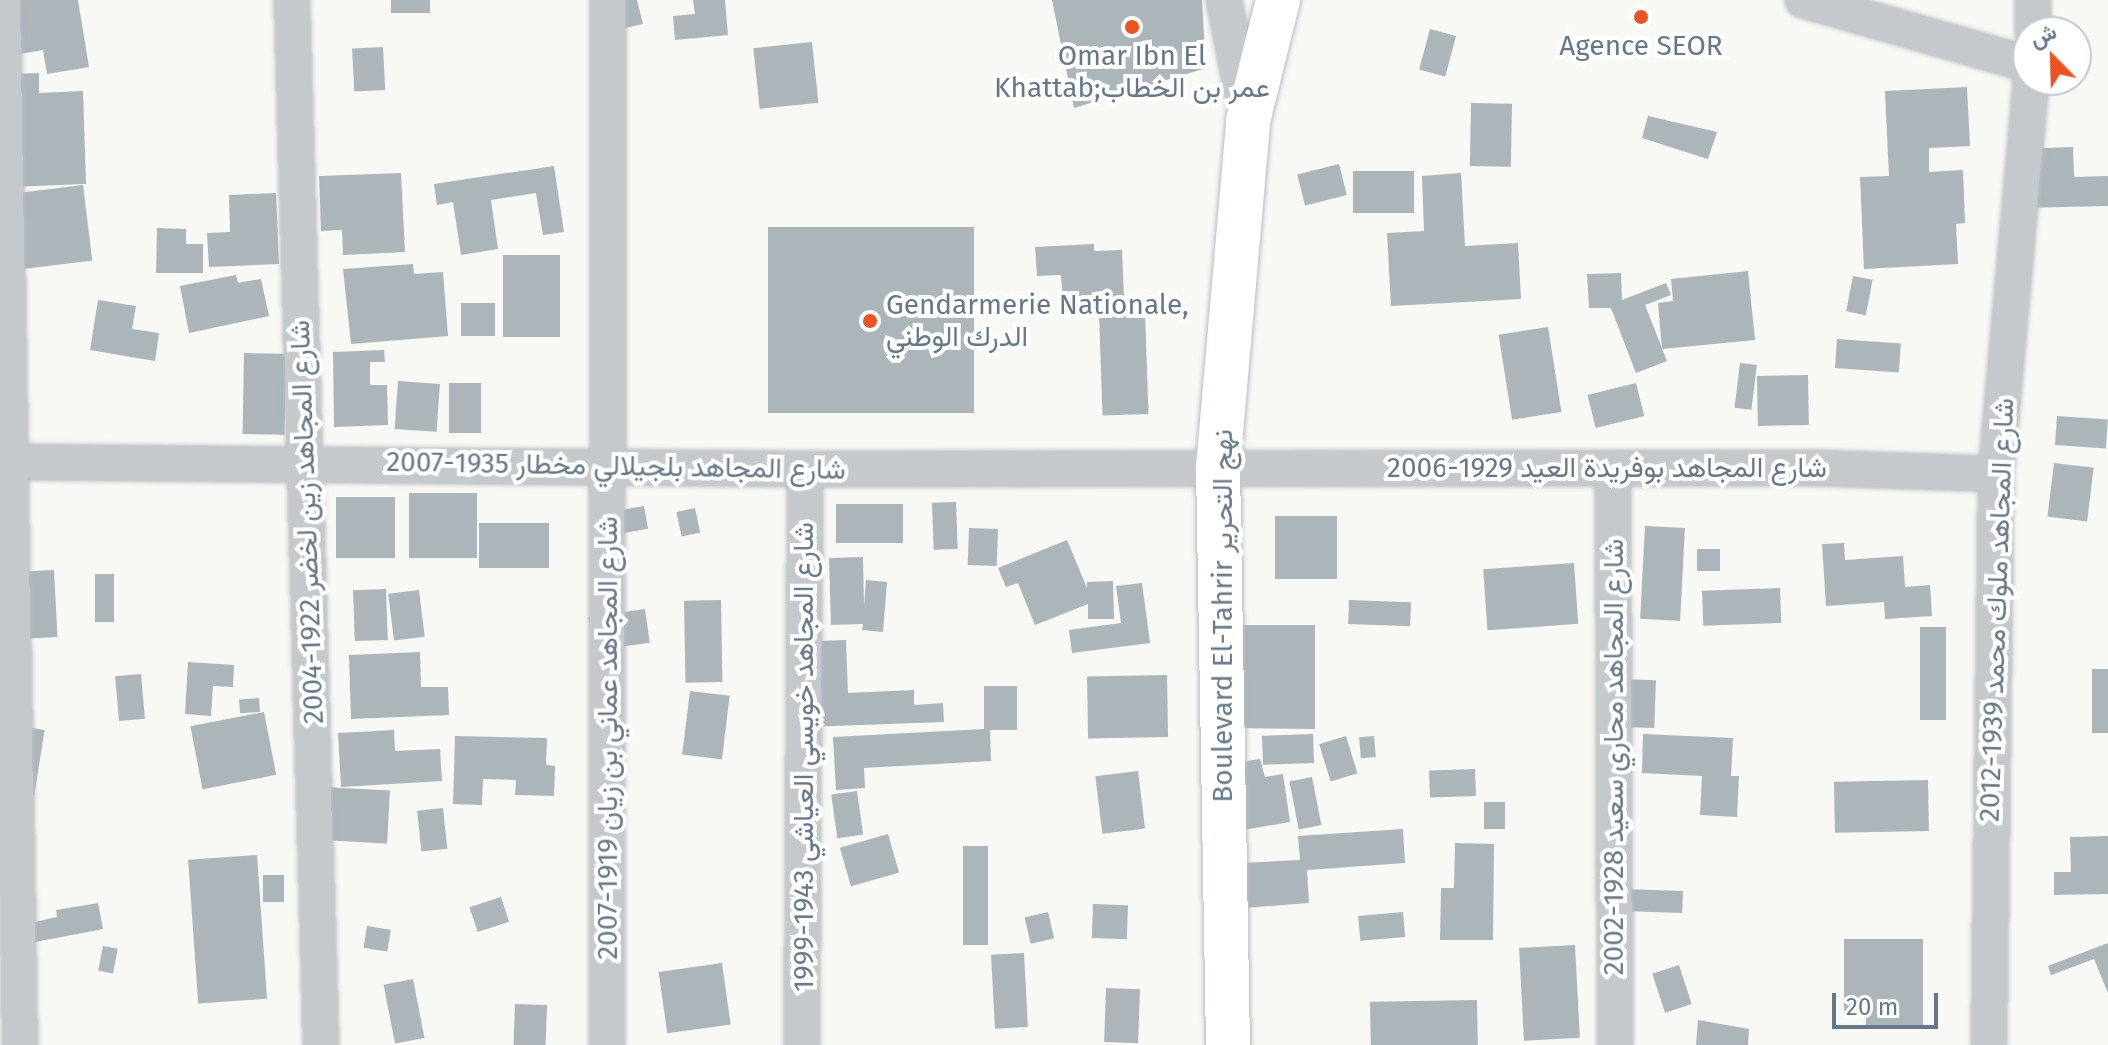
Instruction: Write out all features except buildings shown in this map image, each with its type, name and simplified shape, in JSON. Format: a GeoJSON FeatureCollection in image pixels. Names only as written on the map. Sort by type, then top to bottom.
{"type":"FeatureCollection","features":[{"type":"Feature","properties":{"kind":"main road","name":"Boulevard El-Tahrir نهج التحرير"},"geometry":{"type":"LineString","coordinates":[[1228,1045],[1218,467],[1248,121],[1278,0]]}},
{"type":"Feature","properties":{"kind":"street"},"geometry":{"type":"LineString","coordinates":[[3,0],[14,462],[20,1045]]}},
{"type":"Feature","properties":{"kind":"street","name":"شارع المجاهد زين لخضر 1922-2004"},"geometry":{"type":"LineString","coordinates":[[292,0],[321,1045]]}},
{"type":"Feature","properties":{"kind":"street","name":"شارع المجاهد عماني بن زيان 1919-2007"},"geometry":{"type":"LineString","coordinates":[[607,1045],[608,0]]}},
{"type":"Feature","properties":{"kind":"street"},"geometry":{"type":"LineString","coordinates":[[1224,0],[1248,121]]}},
{"type":"Feature","properties":{"kind":"street"},"geometry":{"type":"LineString","coordinates":[[1803,0],[2012,59]]}},
{"type":"Feature","properties":{"kind":"street","name":"شارع المجاهد ملوك محمد 1939-2012"},"geometry":{"type":"LineString","coordinates":[[1989,1045],[1996,474],[2030,96]]}},
{"type":"Feature","properties":{"kind":"street","name":"شارع المجاهد بلجيلالي مخطار 1935-2007"},"geometry":{"type":"LineString","coordinates":[[14,462],[805,469],[1218,467]]}},
{"type":"Feature","properties":{"kind":"street","name":"شارع المجاهد بوفريدة العيد 1929-2006"},"geometry":{"type":"LineString","coordinates":[[1218,467],[1815,468],[1996,474]]}},
{"type":"Feature","properties":{"kind":"street","name":"شارع المجاهد خويسي العياشي 1943-1999"},"geometry":{"type":"LineString","coordinates":[[802,1045],[805,469]]}},
{"type":"Feature","properties":{"kind":"street","name":"شارع المجاهد محاري سعيد 1928-2002"},"geometry":{"type":"LineString","coordinates":[[1613,470],[1615,1045]]}},
{"type":"Feature","properties":{"kind":"place","name":"Agence SEOR"},"geometry":{"type":"Point","coordinates":[1641,17]}},
{"type":"Feature","properties":{"kind":"place","name":"Omar Ibn El Khattab;عمر بن الخطاب"},"geometry":{"type":"Point","coordinates":[1132,27]}},
{"type":"Feature","properties":{"kind":"place","name":"Gendarmerie Nationale, الدرك الوطني"},"geometry":{"type":"Point","coordinates":[870,321]}}]}
